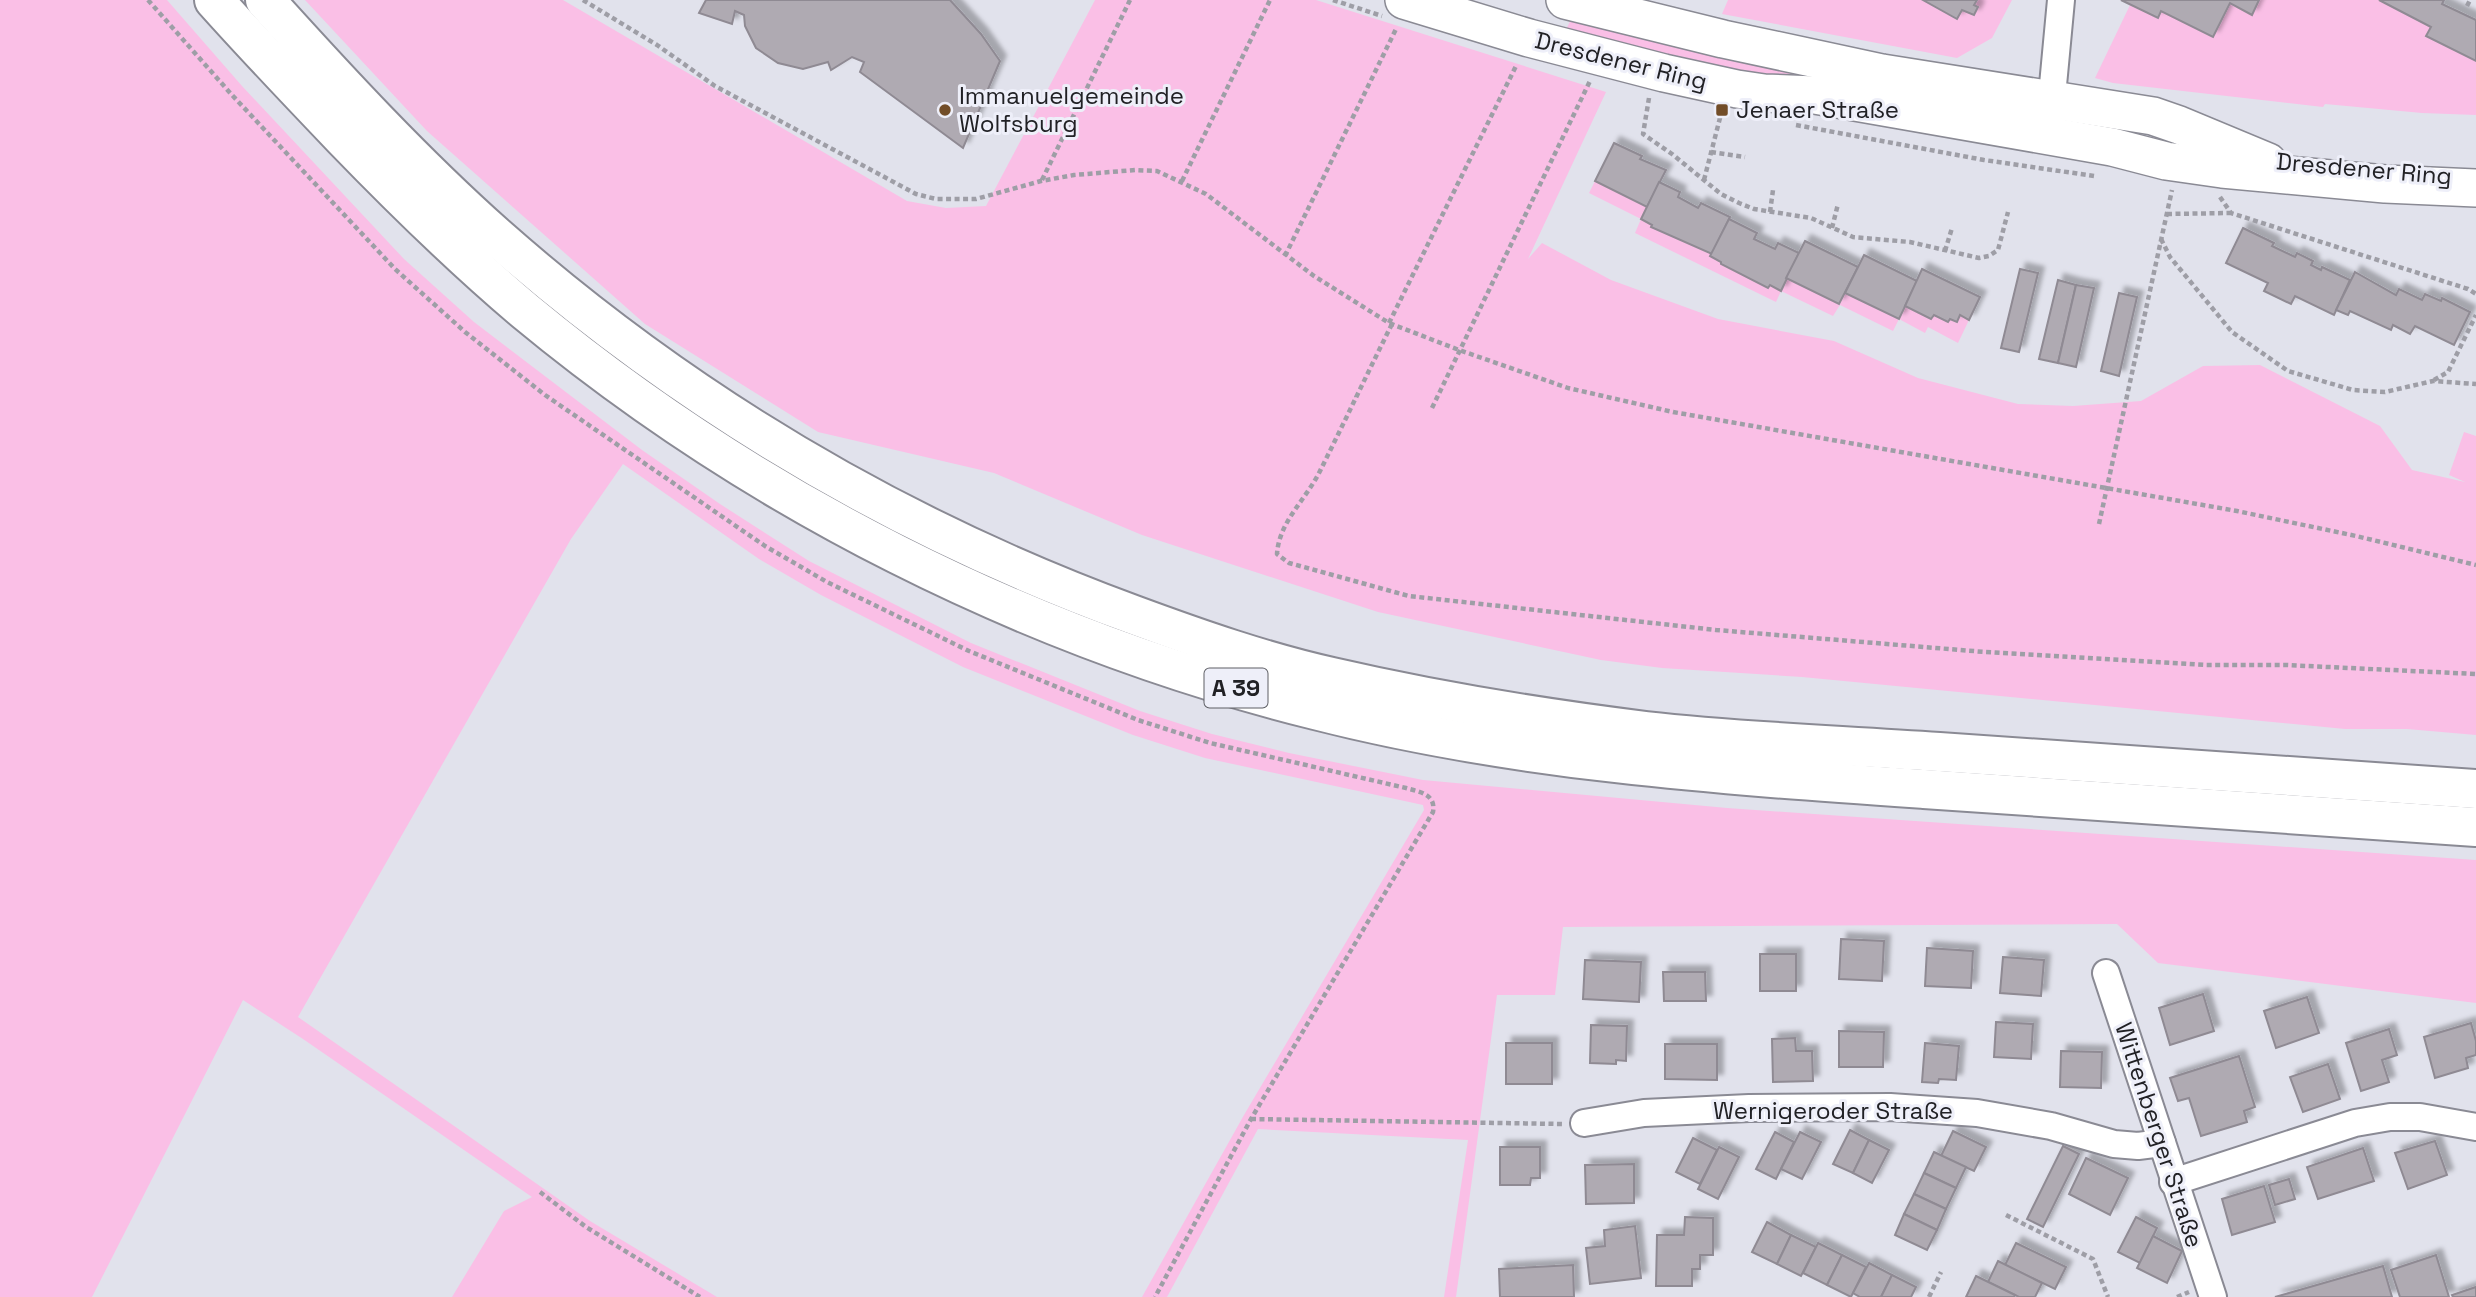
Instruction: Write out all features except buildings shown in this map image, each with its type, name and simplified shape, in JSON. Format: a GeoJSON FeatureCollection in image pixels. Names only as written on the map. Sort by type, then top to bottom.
{"type":"FeatureCollection","features":[{"type":"Feature","properties":{"kind":"highway","name":"A 39"},"geometry":{"type":"LineString","coordinates":[[214,0],[256,48],[404,201],[524,310],[653,408],[789,495],[934,572],[1055,626],[1180,673],[1317,711],[1448,739],[1648,768],[2476,827]]}},
{"type":"Feature","properties":{"kind":"highway","name":"A 39"},"geometry":{"type":"LineString","coordinates":[[265,0],[337,80],[495,235],[617,336],[705,398],[795,456],[946,537],[1067,591],[1193,637],[1327,676],[1465,705],[1650,731],[2476,789]]}},
{"type":"Feature","properties":{"kind":"street","name":"Dresdener Ring"},"geometry":{"type":"LineString","coordinates":[[1565,0],[1817,60],[1938,83],[2050,118],[2112,147],[2165,161],[2222,170],[2385,184],[2476,188]]}},
{"type":"Feature","properties":{"kind":"street"},"geometry":{"type":"LineString","coordinates":[[2050,118],[2061,0]]}},
{"type":"Feature","properties":{"kind":"street","name":"Dresdener Ring"},"geometry":{"type":"LineString","coordinates":[[1402,11],[1529,38],[1718,85],[1764,93],[1815,95],[2050,118],[2153,116],[2276,164],[2476,178]]}},
{"type":"Feature","properties":{"kind":"street","name":"Wittenberger Straße"},"geometry":{"type":"LineString","coordinates":[[2106,973],[2213,1297]]}},
{"type":"Feature","properties":{"kind":"street","name":"Wernigeroder Straße"},"geometry":{"type":"LineString","coordinates":[[1584,1123],[1644,1113],[1749,1108],[1889,1107],[1977,1113],[2051,1126],[2114,1144],[2138,1146],[2162,1143]]}},
{"type":"Feature","properties":{"kind":"street"},"geometry":{"type":"LineString","coordinates":[[2174,1182],[2355,1123],[2390,1117],[2420,1117],[2476,1127]]}},
{"type":"Feature","properties":{"kind":"path"},"geometry":{"type":"LineString","coordinates":[[148,0],[232,95],[395,268],[465,332],[556,403],[765,546],[827,582],[968,651],[1138,720],[1210,743],[1406,788],[1432,798],[1433,811],[1251,1119],[1155,1297]]}},
{"type":"Feature","properties":{"kind":"path"},"geometry":{"type":"LineString","coordinates":[[583,0],[657,45],[715,86],[916,194],[936,199],[976,199],[1041,181],[1085,174],[1157,171],[1206,194],[1285,256],[1391,323],[1530,376],[1603,398],[2237,511],[2476,565]]}},
{"type":"Feature","properties":{"kind":"path"},"geometry":{"type":"LineString","coordinates":[[1041,181],[1130,0]]}},
{"type":"Feature","properties":{"kind":"path"},"geometry":{"type":"LineString","coordinates":[[1182,181],[1270,0]]}},
{"type":"Feature","properties":{"kind":"path"},"geometry":{"type":"LineString","coordinates":[[1285,256],[1402,11]]}},
{"type":"Feature","properties":{"kind":"path"},"geometry":{"type":"LineString","coordinates":[[1520,58],[1320,472],[1278,540],[1277,554],[1289,563],[1409,596],[1716,630],[1985,652],[2206,665],[2286,665],[2476,674]]}},
{"type":"Feature","properties":{"kind":"path"},"geometry":{"type":"LineString","coordinates":[[1432,408],[1591,79]]}},
{"type":"Feature","properties":{"kind":"path"},"geometry":{"type":"LineString","coordinates":[[1650,93],[1643,134],[1739,204],[1811,218],[1853,237],[1910,242],[1967,257],[1989,256],[1998,250],[2008,212]]}},
{"type":"Feature","properties":{"kind":"path"},"geometry":{"type":"LineString","coordinates":[[1704,181],[1723,110]]}},
{"type":"Feature","properties":{"kind":"path"},"geometry":{"type":"LineString","coordinates":[[1711,152],[1745,156]]}},
{"type":"Feature","properties":{"kind":"path"},"geometry":{"type":"LineString","coordinates":[[2099,524],[2173,186]]}},
{"type":"Feature","properties":{"kind":"path"},"geometry":{"type":"LineString","coordinates":[[1770,212],[1773,190]]}},
{"type":"Feature","properties":{"kind":"path"},"geometry":{"type":"LineString","coordinates":[[2216,191],[2231,213]]}},
{"type":"Feature","properties":{"kind":"path"},"geometry":{"type":"LineString","coordinates":[[1832,228],[1838,204]]}},
{"type":"Feature","properties":{"kind":"path"},"geometry":{"type":"LineString","coordinates":[[2167,214],[2231,213],[2476,293]]}},
{"type":"Feature","properties":{"kind":"path"},"geometry":{"type":"LineString","coordinates":[[1945,251],[1952,228]]}},
{"type":"Feature","properties":{"kind":"path"},"geometry":{"type":"LineString","coordinates":[[2161,239],[2170,257],[2232,332],[2288,371],[2353,390],[2385,392],[2432,381],[2448,372],[2476,315]]}},
{"type":"Feature","properties":{"kind":"path"},"geometry":{"type":"LineString","coordinates":[[2432,381],[2476,384]]}},
{"type":"Feature","properties":{"kind":"path"},"geometry":{"type":"LineString","coordinates":[[1251,1119],[1471,1124],[1584,1123]]}},
{"type":"Feature","properties":{"kind":"path"},"geometry":{"type":"LineString","coordinates":[[540,1192],[586,1227],[700,1297]]}},
{"type":"Feature","properties":{"kind":"path"},"geometry":{"type":"LineString","coordinates":[[2006,1214],[2093,1259],[2108,1297]]}},
{"type":"Feature","properties":{"kind":"path"},"geometry":{"type":"LineString","coordinates":[[1929,1297],[1941,1272]]}},
{"type":"Feature","properties":{"kind":"shaded area"},"geometry":{"type":"Polygon","coordinates":[[[0,0],[167,0],[242,86],[404,259],[474,322],[642,450],[720,504],[809,561],[971,643],[1140,711],[1212,734],[1289,753],[1423,780],[1727,808],[2476,860],[2476,1003],[2158,963],[2117,924],[1563,927],[1555,995],[1497,995],[1456,1297],[1444,1297],[1468,1140],[1258,1129],[1167,1297],[1142,1297],[1244,1115],[1424,810],[1423,805],[1205,758],[1133,735],[963,667],[821,595],[759,559],[623,464],[571,539],[298,1017],[590,1221],[717,1297],[452,1297],[504,1211],[532,1197],[243,1000],[92,1297],[0,1297],[0,0]]]}},
{"type":"Feature","properties":{"kind":"shaded area"},"geometry":{"type":"Polygon","coordinates":[[[305,0],[563,0],[907,201],[946,208],[986,206],[1095,0],[1316,0],[1606,92],[1528,259],[1542,243],[1611,280],[1718,319],[1834,341],[1918,378],[2018,404],[2073,406],[2141,401],[2203,366],[2260,365],[2380,426],[2412,470],[2465,482],[2449,475],[2464,432],[2476,436],[2476,735],[2407,729],[2345,729],[1802,677],[1662,668],[1601,660],[1378,612],[1142,535],[994,473],[818,432],[645,324],[427,131],[305,0]]]}},
{"type":"Feature","properties":{"kind":"shaded area"},"geometry":{"type":"Polygon","coordinates":[[[1728,0],[1923,0],[1957,19],[1962,10],[1974,15],[1977,0],[2012,0],[1992,38],[1957,58],[1722,14],[1728,0]]]}},
{"type":"Feature","properties":{"kind":"shaded area"},"geometry":{"type":"Polygon","coordinates":[[[2259,0],[2379,0],[2431,27],[2476,61],[2476,115],[2325,104],[2323,107],[2113,83],[2095,78],[2130,5],[2157,18],[2161,11],[2230,3],[2252,14],[2259,0]]]}},
{"type":"Feature","properties":{"kind":"shaded area"},"geometry":{"type":"Polygon","coordinates":[[[1576,9],[1984,121],[1561,40],[1576,9]]]}},
{"type":"Feature","properties":{"kind":"shaded area"},"geometry":{"type":"Polygon","coordinates":[[[1595,181],[1647,207],[1652,227],[1712,254],[1711,257],[1721,264],[1768,287],[1770,285],[1781,290],[1786,278],[1839,304],[1845,293],[1898,319],[1905,306],[1931,319],[1934,315],[1950,319],[1960,315],[1969,320],[1958,343],[1928,327],[1925,333],[1899,319],[1893,331],[1840,305],[1833,316],[1781,291],[1776,302],[1635,233],[1641,219],[1589,193],[1595,181]]]}},
{"type":"Feature","properties":{"kind":"place","name":"Immanuelgemeinde Wolfsburg"},"geometry":{"type":"Point","coordinates":[945,110]}},
{"type":"Feature","properties":{"kind":"place","name":"Jenaer Straße"},"geometry":{"type":"Point","coordinates":[1722,110]}}]}
